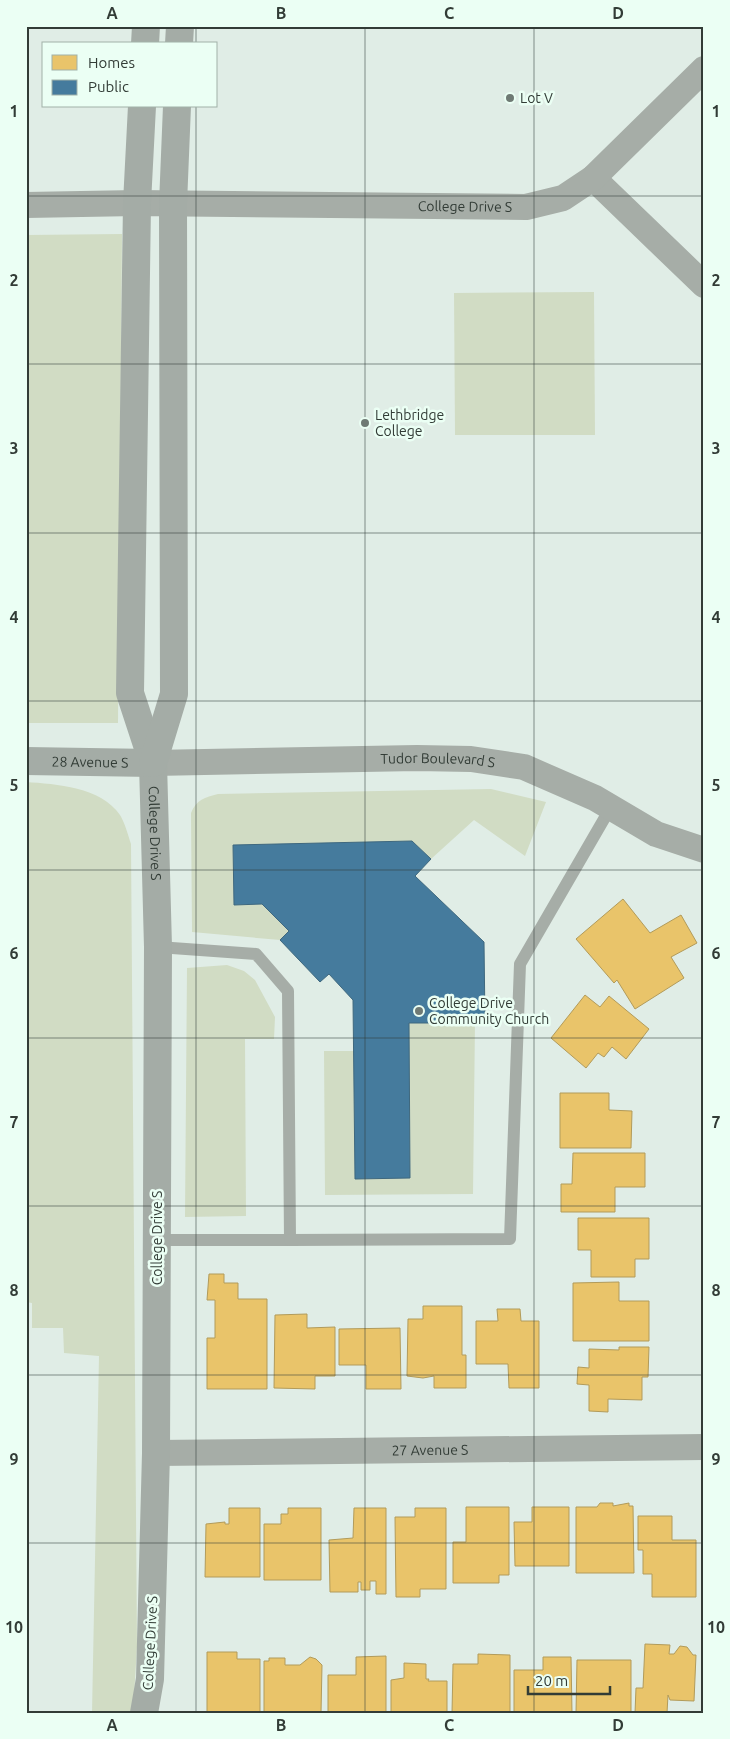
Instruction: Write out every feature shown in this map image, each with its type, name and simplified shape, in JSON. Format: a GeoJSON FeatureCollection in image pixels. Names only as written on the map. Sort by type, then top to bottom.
{"type":"FeatureCollection","features":[{"type":"Feature","properties":{"kind":"street"},"geometry":{"type":"LineString","coordinates":[[145,42],[146,26]]}},
{"type":"Feature","properties":{"kind":"street"},"geometry":{"type":"LineString","coordinates":[[179,42],[180,26]]}},
{"type":"Feature","properties":{"kind":"street","name":"College Drive S"},"geometry":{"type":"LineString","coordinates":[[26,205],[137,203],[526,208],[563,198],[593,178],[704,69]]}},
{"type":"Feature","properties":{"kind":"street","name":"College Drive S"},"geometry":{"type":"LineString","coordinates":[[142,108],[137,203],[130,693],[153,763],[158,947],[156,1453],[150,1679],[144,1713]]}},
{"type":"Feature","properties":{"kind":"street","name":"College Drive S"},"geometry":{"type":"LineString","coordinates":[[153,763],[174,694],[173,204],[177,108]]}},
{"type":"Feature","properties":{"kind":"street"},"geometry":{"type":"LineString","coordinates":[[593,178],[704,285]]}},
{"type":"Feature","properties":{"kind":"street","name":"Tudor Boulevard S"},"geometry":{"type":"LineString","coordinates":[[153,763],[471,759],[524,767],[610,807],[656,834],[704,850]]}},
{"type":"Feature","properties":{"kind":"street","name":"28 Avenue S"},"geometry":{"type":"LineString","coordinates":[[26,761],[153,763]]}},
{"type":"Feature","properties":{"kind":"street","name":"27 Avenue S"},"geometry":{"type":"LineString","coordinates":[[156,1453],[704,1447]]}},
{"type":"Feature","properties":{"kind":"lane"},"geometry":{"type":"LineString","coordinates":[[157,1240],[510,1239],[520,964],[610,807]]}},
{"type":"Feature","properties":{"kind":"lane"},"geometry":{"type":"LineString","coordinates":[[158,947],[256,954],[288,991],[290,1240]]}},
{"type":"Feature","properties":{"kind":"green space"},"geometry":{"type":"Polygon","coordinates":[[[122,234],[118,723],[26,723],[26,235],[122,234]]]}},
{"type":"Feature","properties":{"kind":"green space"},"geometry":{"type":"Polygon","coordinates":[[[594,292],[595,435],[455,435],[454,293],[594,292]]]}},
{"type":"Feature","properties":{"kind":"green space"},"geometry":{"type":"Polygon","coordinates":[[[26,782],[64,786],[102,798],[120,815],[131,844],[137,1647],[133,1713],[92,1713],[99,1356],[64,1353],[63,1328],[32,1328],[32,1303],[26,1302],[26,782]]]}},
{"type":"Feature","properties":{"kind":"green space"},"geometry":{"type":"Polygon","coordinates":[[[491,789],[546,802],[525,856],[474,820],[431,859],[412,841],[233,845],[234,905],[262,904],[289,931],[280,940],[192,932],[191,813],[198,802],[205,798],[218,794],[491,789]]]}},
{"type":"Feature","properties":{"kind":"green space"},"geometry":{"type":"Polygon","coordinates":[[[227,965],[244,971],[255,980],[275,1017],[274,1039],[245,1039],[246,1216],[185,1217],[187,968],[227,965]]]}},
{"type":"Feature","properties":{"kind":"green space"},"geometry":{"type":"Polygon","coordinates":[[[475,1022],[473,1194],[325,1195],[324,1051],[354,1051],[355,1179],[409,1178],[409,1023],[475,1022]]]}},
{"type":"Feature","properties":{"kind":"building: Homes"},"geometry":{"type":"Polygon","coordinates":[[[623,899],[650,933],[681,915],[697,943],[671,957],[684,978],[635,1009],[617,980],[614,983],[576,939],[623,899]]]}},
{"type":"Feature","properties":{"kind":"building: Homes"},"geometry":{"type":"Polygon","coordinates":[[[585,995],[600,1007],[609,996],[649,1029],[626,1059],[612,1047],[604,1057],[598,1053],[586,1068],[551,1038],[585,995]]]}},
{"type":"Feature","properties":{"kind":"building: Homes"},"geometry":{"type":"Polygon","coordinates":[[[560,1093],[609,1093],[609,1110],[632,1111],[631,1148],[560,1148],[560,1093]]]}},
{"type":"Feature","properties":{"kind":"building: Homes"},"geometry":{"type":"Polygon","coordinates":[[[573,1153],[645,1153],[645,1187],[615,1187],[615,1212],[561,1212],[561,1184],[572,1184],[573,1153]]]}},
{"type":"Feature","properties":{"kind":"building: Homes"},"geometry":{"type":"Polygon","coordinates":[[[578,1218],[649,1218],[649,1259],[635,1259],[635,1277],[591,1277],[591,1250],[578,1250],[578,1218]]]}},
{"type":"Feature","properties":{"kind":"building: Homes"},"geometry":{"type":"Polygon","coordinates":[[[209,1274],[224,1274],[224,1283],[238,1283],[238,1299],[267,1299],[267,1389],[207,1389],[207,1338],[215,1338],[215,1300],[207,1300],[209,1274]]]}},
{"type":"Feature","properties":{"kind":"building: Homes"},"geometry":{"type":"Polygon","coordinates":[[[619,1282],[619,1301],[649,1301],[649,1341],[573,1341],[573,1283],[619,1282]]]}},
{"type":"Feature","properties":{"kind":"building: Homes"},"geometry":{"type":"Polygon","coordinates":[[[423,1306],[462,1306],[462,1355],[466,1355],[466,1388],[434,1388],[434,1376],[423,1378],[407,1376],[408,1319],[423,1319],[423,1306]]]}},
{"type":"Feature","properties":{"kind":"building: Homes"},"geometry":{"type":"Polygon","coordinates":[[[497,1309],[520,1309],[521,1321],[539,1321],[539,1388],[509,1388],[508,1364],[476,1364],[476,1321],[498,1321],[497,1309]]]}},
{"type":"Feature","properties":{"kind":"building: Homes"},"geometry":{"type":"Polygon","coordinates":[[[307,1314],[307,1328],[335,1327],[335,1376],[315,1376],[315,1389],[274,1388],[275,1315],[307,1314]]]}},
{"type":"Feature","properties":{"kind":"building: Homes"},"geometry":{"type":"Polygon","coordinates":[[[400,1328],[401,1389],[366,1389],[366,1365],[339,1365],[339,1329],[400,1328]]]}},
{"type":"Feature","properties":{"kind":"building: Homes"},"geometry":{"type":"Polygon","coordinates":[[[619,1347],[649,1347],[648,1377],[642,1377],[642,1400],[608,1399],[608,1412],[589,1411],[589,1385],[577,1384],[578,1367],[589,1368],[589,1349],[619,1350],[619,1347]]]}},
{"type":"Feature","properties":{"kind":"building: Homes"},"geometry":{"type":"Polygon","coordinates":[[[600,1503],[613,1503],[613,1506],[629,1503],[629,1506],[633,1506],[634,1573],[576,1573],[576,1507],[597,1507],[600,1503]]]}},
{"type":"Feature","properties":{"kind":"building: Homes"},"geometry":{"type":"Polygon","coordinates":[[[466,1507],[509,1507],[509,1575],[499,1575],[499,1583],[453,1583],[453,1542],[466,1542],[466,1507]]]}},
{"type":"Feature","properties":{"kind":"building: Homes"},"geometry":{"type":"Polygon","coordinates":[[[532,1507],[569,1507],[569,1566],[515,1566],[514,1522],[532,1522],[532,1507]]]}},
{"type":"Feature","properties":{"kind":"building: Homes"},"geometry":{"type":"Polygon","coordinates":[[[229,1508],[260,1508],[260,1577],[205,1577],[206,1524],[225,1522],[225,1524],[229,1524],[229,1508]]]}},
{"type":"Feature","properties":{"kind":"building: Homes"},"geometry":{"type":"Polygon","coordinates":[[[288,1508],[321,1508],[321,1580],[264,1580],[264,1524],[281,1524],[281,1514],[288,1514],[288,1508]]]}},
{"type":"Feature","properties":{"kind":"building: Homes"},"geometry":{"type":"Polygon","coordinates":[[[354,1508],[386,1508],[386,1594],[376,1594],[376,1581],[370,1581],[370,1590],[361,1590],[361,1582],[358,1582],[358,1592],[330,1592],[329,1540],[353,1538],[354,1508]]]}},
{"type":"Feature","properties":{"kind":"building: Homes"},"geometry":{"type":"Polygon","coordinates":[[[415,1508],[446,1508],[446,1589],[420,1589],[420,1597],[396,1597],[395,1517],[415,1517],[415,1508]]]}},
{"type":"Feature","properties":{"kind":"building: Homes"},"geometry":{"type":"Polygon","coordinates":[[[638,1516],[672,1516],[672,1540],[696,1540],[696,1597],[652,1597],[652,1574],[643,1574],[643,1550],[638,1550],[638,1516]]]}},
{"type":"Feature","properties":{"kind":"building: Homes"},"geometry":{"type":"Polygon","coordinates":[[[645,1644],[670,1645],[669,1654],[674,1654],[680,1646],[687,1647],[693,1655],[696,1655],[694,1701],[670,1700],[668,1695],[667,1713],[635,1713],[636,1688],[643,1688],[645,1644]]]}},
{"type":"Feature","properties":{"kind":"building: Homes"},"geometry":{"type":"Polygon","coordinates":[[[207,1652],[237,1652],[237,1659],[260,1659],[260,1713],[207,1713],[207,1652]]]}},
{"type":"Feature","properties":{"kind":"building: Homes"},"geometry":{"type":"Polygon","coordinates":[[[478,1654],[510,1655],[510,1712],[452,1713],[453,1664],[478,1664],[478,1654]]]}},
{"type":"Feature","properties":{"kind":"building: Homes"},"geometry":{"type":"Polygon","coordinates":[[[386,1656],[386,1713],[328,1713],[328,1675],[356,1675],[356,1657],[386,1656]]]}},
{"type":"Feature","properties":{"kind":"building: Homes"},"geometry":{"type":"Polygon","coordinates":[[[310,1657],[316,1659],[322,1665],[321,1713],[264,1713],[264,1661],[269,1661],[269,1658],[285,1658],[285,1665],[300,1665],[310,1657]]]}},
{"type":"Feature","properties":{"kind":"building: Homes"},"geometry":{"type":"Polygon","coordinates":[[[543,1657],[571,1657],[572,1713],[514,1713],[514,1670],[543,1670],[543,1657]]]}},
{"type":"Feature","properties":{"kind":"building: Homes"},"geometry":{"type":"Polygon","coordinates":[[[577,1660],[631,1660],[631,1713],[576,1713],[577,1660]]]}},
{"type":"Feature","properties":{"kind":"building: Homes"},"geometry":{"type":"Polygon","coordinates":[[[404,1663],[426,1664],[426,1679],[429,1679],[428,1681],[447,1681],[447,1713],[391,1713],[391,1680],[404,1678],[404,1663]]]}},
{"type":"Feature","properties":{"kind":"building: Public","name":"College Drive Community Church"},"geometry":{"type":"Polygon","coordinates":[[[412,841],[431,859],[415,876],[484,942],[485,1023],[409,1023],[410,1178],[355,1179],[353,1000],[329,974],[320,982],[280,940],[289,931],[262,904],[234,905],[233,845],[412,841]]]}},
{"type":"Feature","properties":{"kind":"place","name":"Lot V"},"geometry":{"type":"Point","coordinates":[510,98]}},
{"type":"Feature","properties":{"kind":"place","name":"Lethbridge College"},"geometry":{"type":"Point","coordinates":[365,423]}},
{"type":"Feature","properties":{"kind":"place","name":"College Drive Community Church"},"geometry":{"type":"Point","coordinates":[419,1011]}}]}
